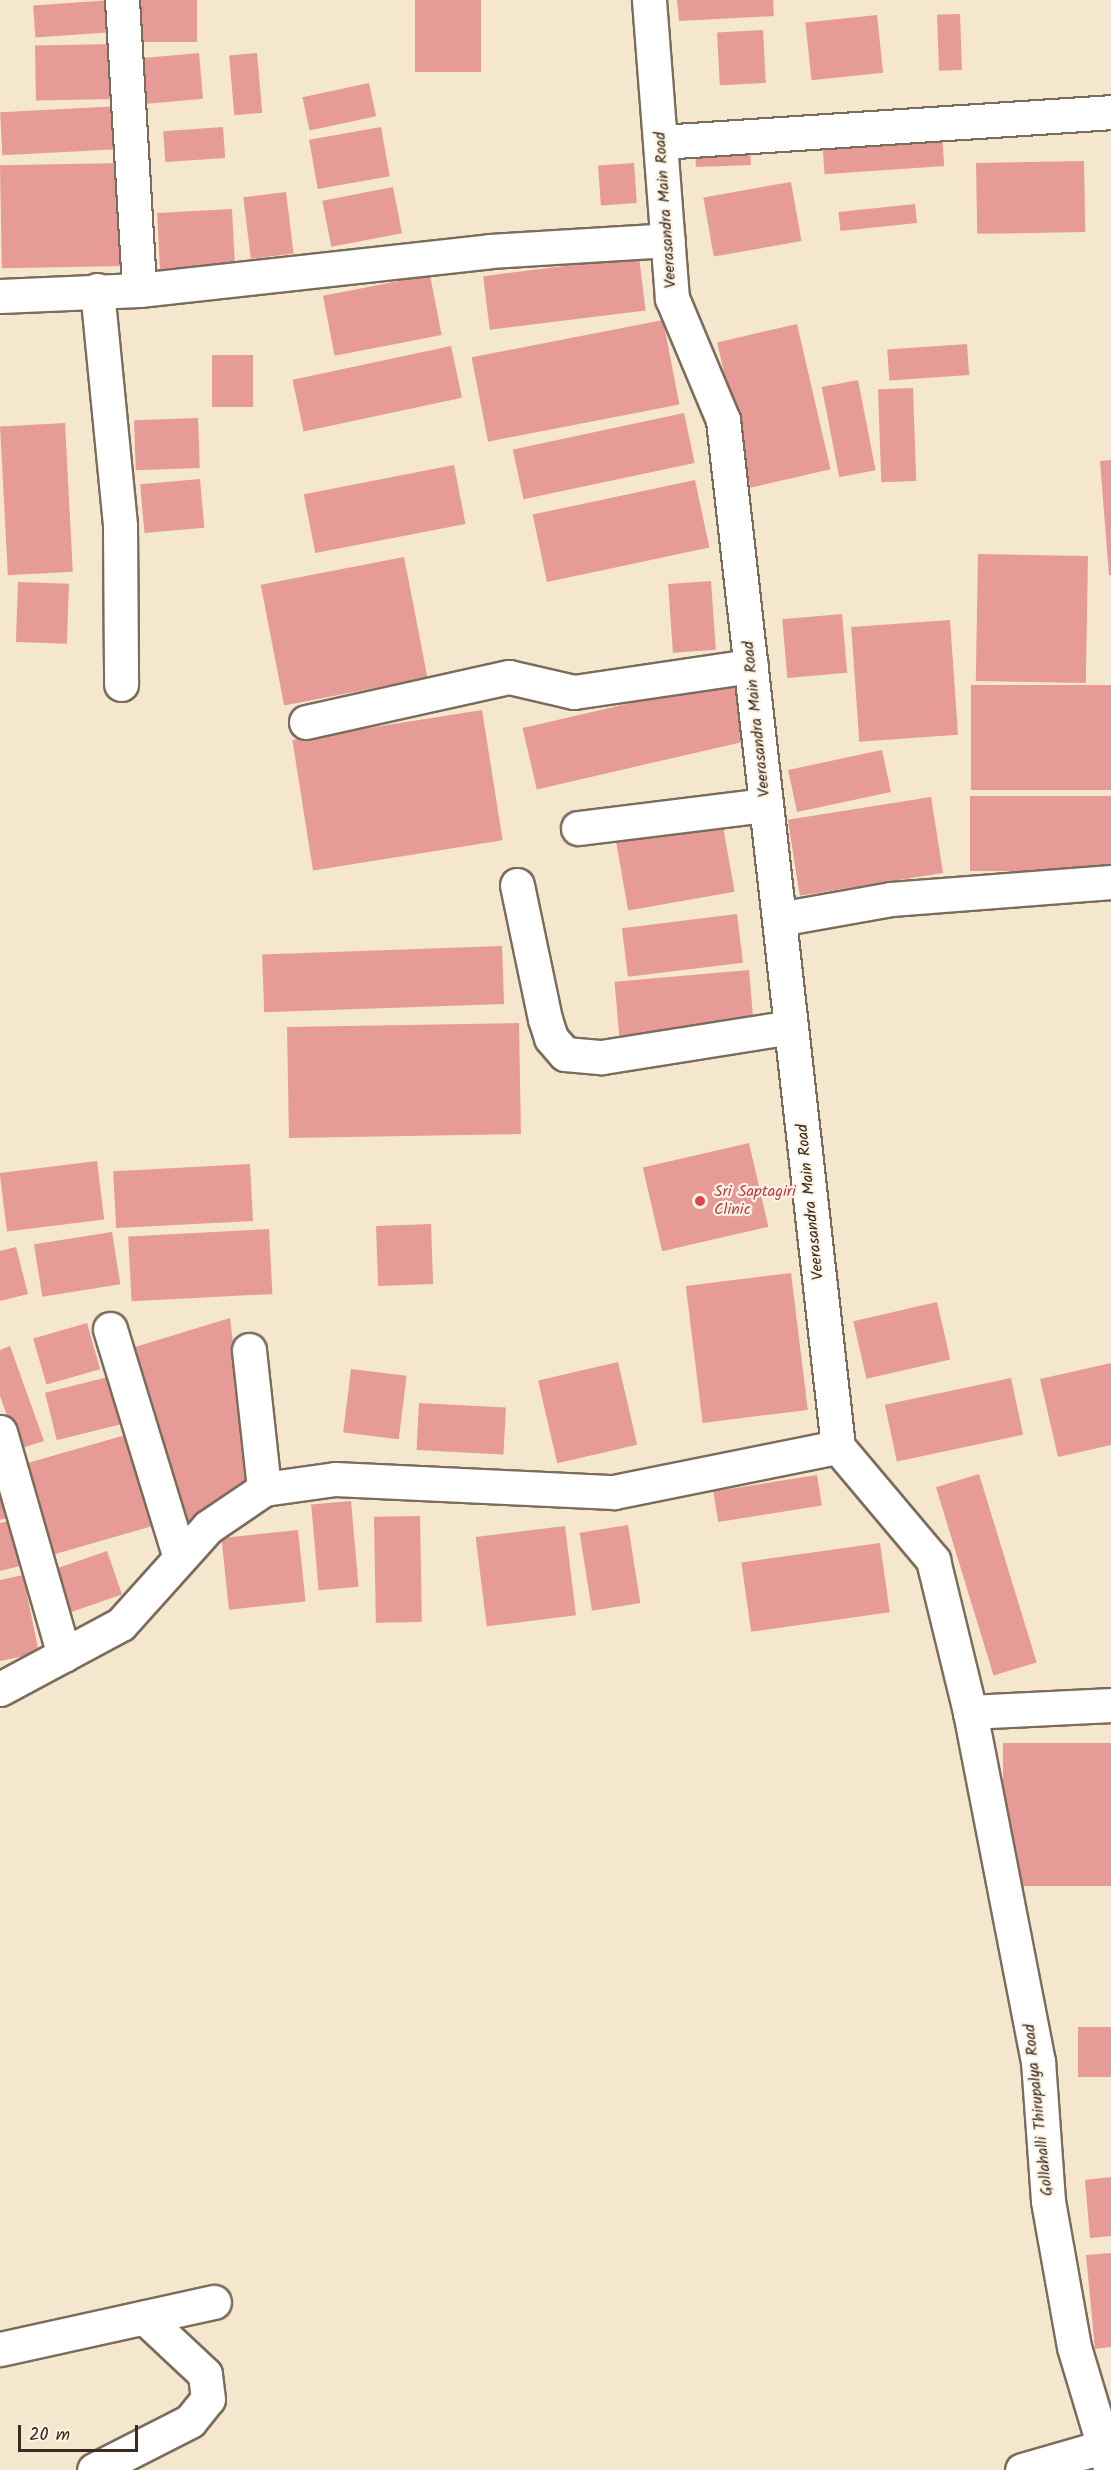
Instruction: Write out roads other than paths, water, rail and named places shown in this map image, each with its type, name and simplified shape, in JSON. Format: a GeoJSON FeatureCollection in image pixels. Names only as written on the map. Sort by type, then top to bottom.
{"type":"FeatureCollection","features":[{"type":"Feature","properties":{"kind":"street"},"geometry":{"type":"LineString","coordinates":[[122,0],[140,290]]}},
{"type":"Feature","properties":{"kind":"street","name":"Veerasandra Main Road"},"geometry":{"type":"LineString","coordinates":[[649,0],[672,298],[723,420],[838,1447]]}},
{"type":"Feature","properties":{"kind":"street"},"geometry":{"type":"LineString","coordinates":[[661,142],[1111,112]]}},
{"type":"Feature","properties":{"kind":"street"},"geometry":{"type":"LineString","coordinates":[[0,296],[97,290],[140,290],[490,251],[668,240]]}},
{"type":"Feature","properties":{"kind":"street"},"geometry":{"type":"LineString","coordinates":[[97,290],[120,526],[121,684]]}},
{"type":"Feature","properties":{"kind":"street"},"geometry":{"type":"LineString","coordinates":[[306,722],[508,677],[574,692],[751,666]]}},
{"type":"Feature","properties":{"kind":"street"},"geometry":{"type":"LineString","coordinates":[[578,828],[766,805]]}},
{"type":"Feature","properties":{"kind":"street"},"geometry":{"type":"LineString","coordinates":[[779,919],[891,899],[1111,882]]}},
{"type":"Feature","properties":{"kind":"street"},"geometry":{"type":"LineString","coordinates":[[517,885],[545,1019],[551,1038],[565,1054],[602,1057],[791,1027]]}},
{"type":"Feature","properties":{"kind":"street"},"geometry":{"type":"LineString","coordinates":[[110,1329],[180,1558]]}},
{"type":"Feature","properties":{"kind":"street"},"geometry":{"type":"LineString","coordinates":[[249,1350],[264,1489]]}},
{"type":"Feature","properties":{"kind":"street"},"geometry":{"type":"LineString","coordinates":[[0,1432],[64,1655]]}},
{"type":"Feature","properties":{"kind":"street"},"geometry":{"type":"LineString","coordinates":[[0,1689],[121,1624],[208,1527],[264,1489],[335,1479],[614,1492],[838,1447]]}},
{"type":"Feature","properties":{"kind":"street","name":"Gollahalli Thirupalya Road"},"geometry":{"type":"LineString","coordinates":[[838,1447],[933,1560],[970,1712],[1036,2050],[1048,2201],[1074,2347],[1107,2459]]}},
{"type":"Feature","properties":{"kind":"street"},"geometry":{"type":"LineString","coordinates":[[970,1712],[1111,1705]]}},
{"type":"Feature","properties":{"kind":"street"},"geometry":{"type":"LineString","coordinates":[[0,2349],[214,2302]]}},
{"type":"Feature","properties":{"kind":"street"},"geometry":{"type":"LineString","coordinates":[[94,2470],[190,2421],[208,2399],[200,2367],[144,2317]]}},
{"type":"Feature","properties":{"kind":"street"},"geometry":{"type":"LineString","coordinates":[[1022,2470],[1107,2459]]}},
{"type":"Feature","properties":{"kind":"place","name":"Sri Saptagiri Clinic"},"geometry":{"type":"Point","coordinates":[700,1201]}}]}
